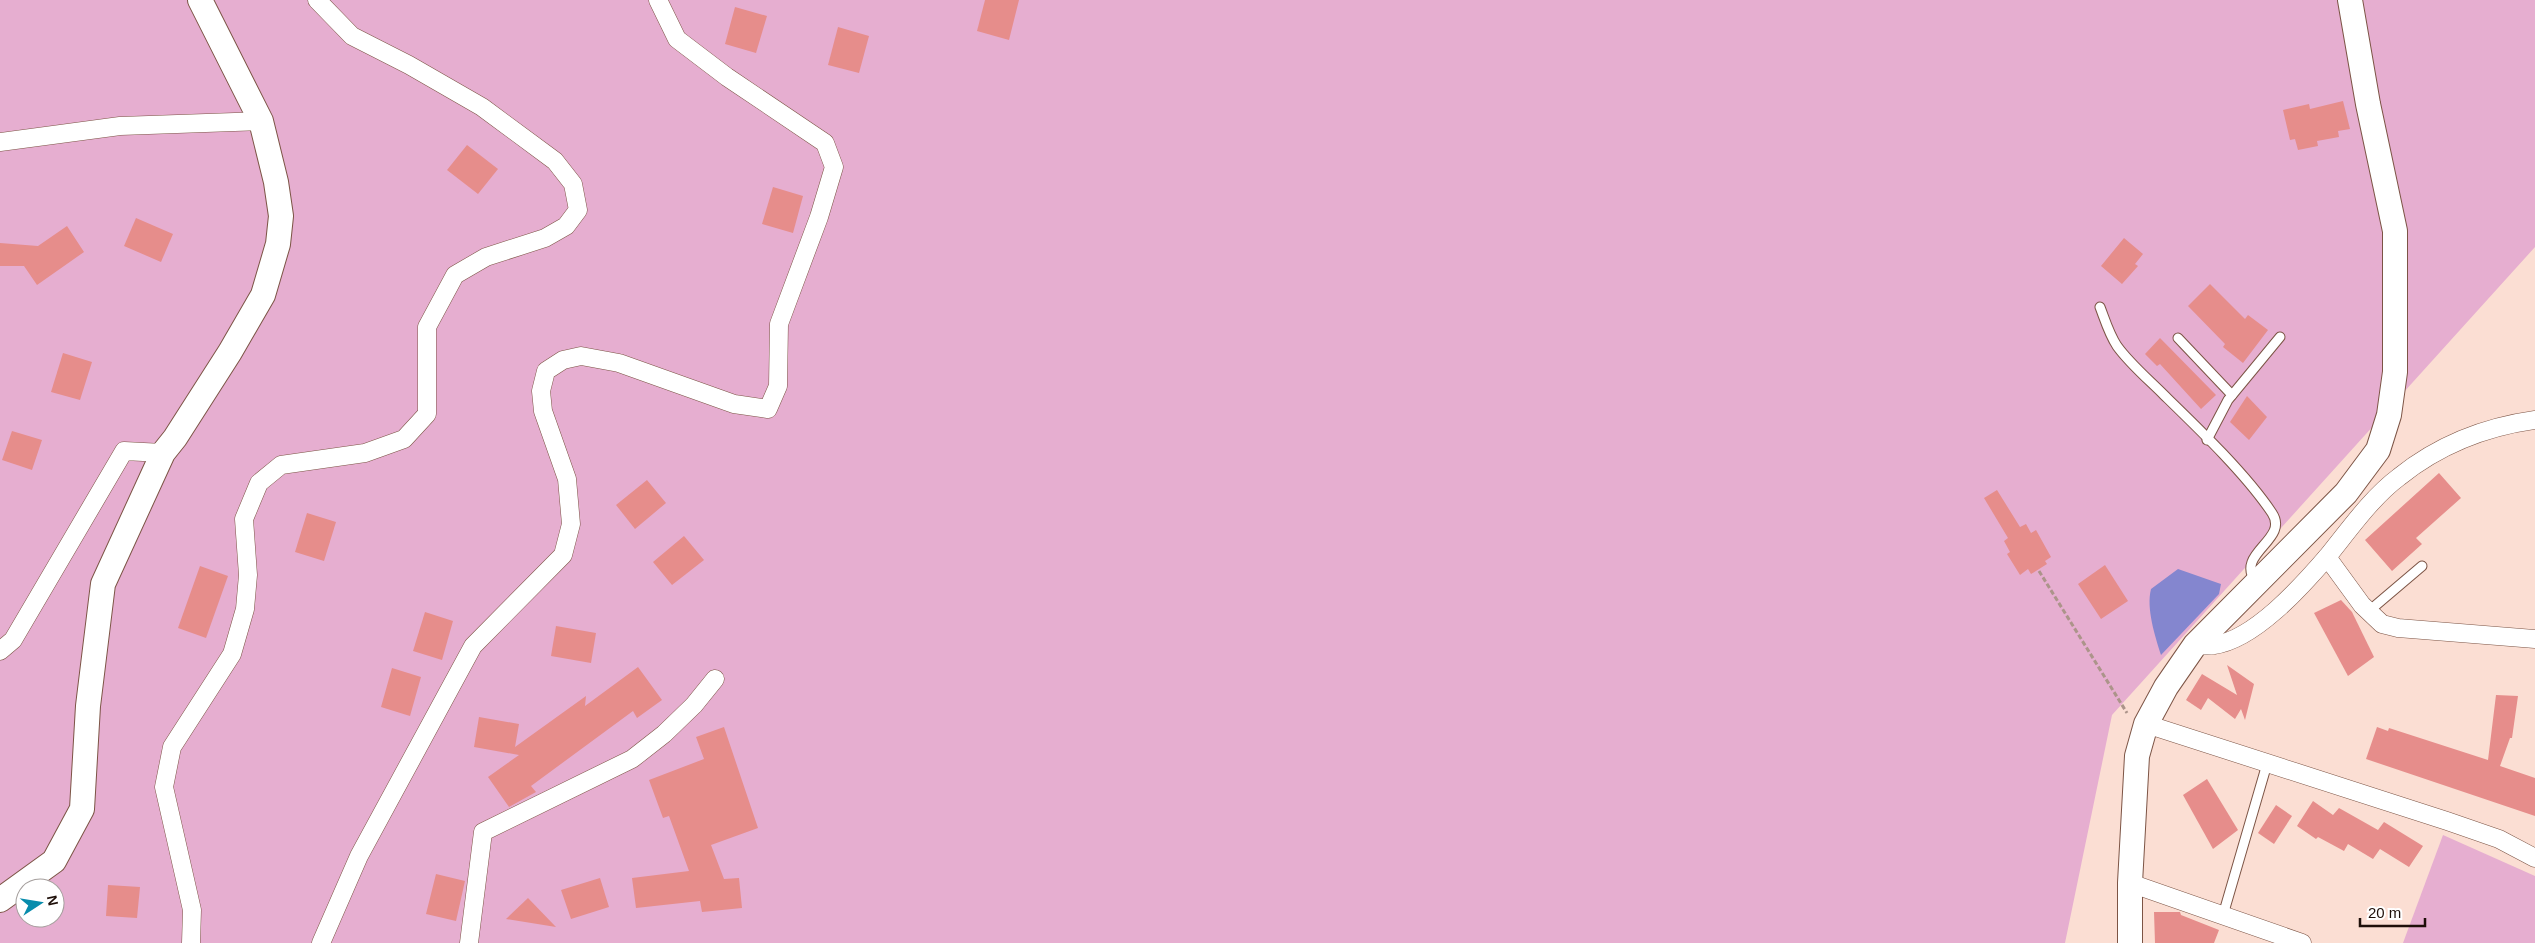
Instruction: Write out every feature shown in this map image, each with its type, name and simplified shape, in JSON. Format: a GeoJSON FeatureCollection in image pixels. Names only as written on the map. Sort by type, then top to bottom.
{"type":"FeatureCollection","features":[{"type":"Feature","properties":{"kind":"street"},"geometry":{"type":"LineString","coordinates":[[0,900],[54,861],[82,809],[88,706],[103,584],[163,453],[175,438],[230,352],[262,295],[278,244],[280,208],[276,182],[261,121],[200,0]]}},
{"type":"Feature","properties":{"kind":"street"},"geometry":{"type":"LineString","coordinates":[[191,943],[192,910],[164,787],[172,747],[232,654],[245,609],[248,575],[244,519],[259,483],[281,465],[365,453],[404,438],[427,414],[427,327],[455,275],[486,258],[545,238],[566,226],[578,210],[573,184],[555,161],[482,107],[409,65],[352,36],[317,0]]}},
{"type":"Feature","properties":{"kind":"street"},"geometry":{"type":"LineString","coordinates":[[321,943],[359,856],[472,646],[563,556],[571,524],[568,488],[567,479],[542,411],[540,391],[546,371],[563,360],[581,356],[619,363],[734,404],[768,409],[778,386],[779,324],[819,217],[834,167],[825,143],[727,77],[677,39],[658,0]]}},
{"type":"Feature","properties":{"kind":"street"},"geometry":{"type":"LineString","coordinates":[[2130,943],[2130,882],[2138,756],[2144,729],[2166,687],[2195,645],[2346,493],[2378,450],[2389,415],[2395,372],[2395,231],[2368,104],[2350,0]]}},
{"type":"Feature","properties":{"kind":"street"},"geometry":{"type":"LineString","coordinates":[[0,142],[120,126],[261,121]]}},
{"type":"Feature","properties":{"kind":"street"},"geometry":{"type":"LineString","coordinates":[[2195,645],[2215,645],[2239,636],[2266,618],[2296,594],[2327,556],[2398,477],[2464,437],[2506,424],[2535,420]]}},
{"type":"Feature","properties":{"kind":"street"},"geometry":{"type":"LineString","coordinates":[[0,650],[13,640],[124,451],[163,453]]}},
{"type":"Feature","properties":{"kind":"street"},"geometry":{"type":"LineString","coordinates":[[2327,556],[2369,611],[2382,624],[2398,628],[2535,640]]}},
{"type":"Feature","properties":{"kind":"street"},"geometry":{"type":"LineString","coordinates":[[469,943],[484,832],[632,758],[664,734],[694,705],[715,679]]}},
{"type":"Feature","properties":{"kind":"street"},"geometry":{"type":"LineString","coordinates":[[2144,729],[2267,764],[2499,839],[2535,858]]}},
{"type":"Feature","properties":{"kind":"street"},"geometry":{"type":"LineString","coordinates":[[2130,882],[2302,943]]}},
{"type":"Feature","properties":{"kind":"lane"},"geometry":{"type":"LineString","coordinates":[[2100,307],[2118,347],[2247,481],[2273,515],[2276,526],[2274,533],[2252,558],[2250,565],[2250,570],[2257,583]]}},
{"type":"Feature","properties":{"kind":"lane"},"geometry":{"type":"LineString","coordinates":[[2207,440],[2232,395],[2280,337]]}},
{"type":"Feature","properties":{"kind":"lane"},"geometry":{"type":"LineString","coordinates":[[2178,338],[2232,395]]}},
{"type":"Feature","properties":{"kind":"lane"},"geometry":{"type":"LineString","coordinates":[[2369,611],[2422,566]]}},
{"type":"Feature","properties":{"kind":"lane"},"geometry":{"type":"LineString","coordinates":[[2223,915],[2267,764]]}},
{"type":"Feature","properties":{"kind":"path"},"geometry":{"type":"LineString","coordinates":[[2039,572],[2136,727],[2144,729]]}},
{"type":"Feature","properties":{"kind":"shaded area"},"geometry":{"type":"Polygon","coordinates":[[[0,0],[2535,0],[2535,247],[2112,715],[2065,943],[0,943],[0,0]]]}},
{"type":"Feature","properties":{"kind":"shaded area"},"geometry":{"type":"Polygon","coordinates":[[[2443,835],[2535,876],[2535,943],[2403,943],[2443,835]]]}},
{"type":"Feature","properties":{"kind":"water"},"geometry":{"type":"Polygon","coordinates":[[[2178,569],[2221,584],[2219,594],[2161,655],[2150,613],[2151,589],[2178,569]]]}},
{"type":"Feature","properties":{"kind":"building"},"geometry":{"type":"Polygon","coordinates":[[[985,0],[1019,0],[1009,40],[977,31],[985,0]]]}},
{"type":"Feature","properties":{"kind":"building"},"geometry":{"type":"Polygon","coordinates":[[[735,7],[767,16],[756,53],[725,44],[735,7]]]}},
{"type":"Feature","properties":{"kind":"building"},"geometry":{"type":"Polygon","coordinates":[[[838,27],[869,36],[859,73],[828,65],[838,27]]]}},
{"type":"Feature","properties":{"kind":"building"},"geometry":{"type":"Polygon","coordinates":[[[2343,101],[2350,129],[2338,131],[2339,137],[2317,141],[2318,146],[2298,150],[2295,139],[2290,140],[2283,110],[2309,104],[2310,109],[2343,101]]]}},
{"type":"Feature","properties":{"kind":"building"},"geometry":{"type":"Polygon","coordinates":[[[467,145],[498,169],[478,194],[447,170],[467,145]]]}},
{"type":"Feature","properties":{"kind":"building"},"geometry":{"type":"Polygon","coordinates":[[[773,187],[803,196],[793,233],[762,224],[773,187]]]}},
{"type":"Feature","properties":{"kind":"building"},"geometry":{"type":"Polygon","coordinates":[[[136,218],[173,234],[161,262],[124,246],[136,218]]]}},
{"type":"Feature","properties":{"kind":"building"},"geometry":{"type":"Polygon","coordinates":[[[67,226],[84,252],[37,285],[24,266],[0,266],[0,243],[38,246],[67,226]]]}},
{"type":"Feature","properties":{"kind":"building"},"geometry":{"type":"Polygon","coordinates":[[[2124,238],[2143,254],[2135,264],[2138,266],[2122,284],[2101,266],[2124,238]]]}},
{"type":"Feature","properties":{"kind":"building"},"geometry":{"type":"Polygon","coordinates":[[[2210,284],[2245,319],[2248,315],[2268,330],[2243,363],[2223,347],[2225,344],[2188,306],[2210,284]]]}},
{"type":"Feature","properties":{"kind":"building"},"geometry":{"type":"Polygon","coordinates":[[[2160,338],[2216,395],[2201,409],[2160,364],[2157,366],[2145,354],[2160,338]]]}},
{"type":"Feature","properties":{"kind":"building"},"geometry":{"type":"Polygon","coordinates":[[[63,353],[92,362],[80,400],[51,392],[63,353]]]}},
{"type":"Feature","properties":{"kind":"building"},"geometry":{"type":"Polygon","coordinates":[[[2247,396],[2267,417],[2249,440],[2230,422],[2247,396]]]}},
{"type":"Feature","properties":{"kind":"building"},"geometry":{"type":"Polygon","coordinates":[[[12,431],[42,440],[32,470],[2,460],[12,431]]]}},
{"type":"Feature","properties":{"kind":"building"},"geometry":{"type":"Polygon","coordinates":[[[2439,473],[2461,498],[2416,538],[2422,544],[2392,571],[2365,540],[2439,473]]]}},
{"type":"Feature","properties":{"kind":"building"},"geometry":{"type":"Polygon","coordinates":[[[647,480],[666,503],[635,529],[616,505],[647,480]]]}},
{"type":"Feature","properties":{"kind":"building"},"geometry":{"type":"Polygon","coordinates":[[[1997,490],[2020,527],[2026,524],[2031,533],[2036,530],[2051,557],[2045,561],[2047,564],[2031,574],[2028,569],[2020,575],[2007,554],[2010,552],[2004,541],[2008,538],[1984,498],[1997,490]]]}},
{"type":"Feature","properties":{"kind":"building"},"geometry":{"type":"Polygon","coordinates":[[[307,513],[336,522],[324,561],[295,552],[307,513]]]}},
{"type":"Feature","properties":{"kind":"building"},"geometry":{"type":"Polygon","coordinates":[[[684,536],[704,560],[672,585],[653,562],[684,536]]]}},
{"type":"Feature","properties":{"kind":"building"},"geometry":{"type":"Polygon","coordinates":[[[2105,565],[2128,601],[2101,619],[2078,584],[2105,565]]]}},
{"type":"Feature","properties":{"kind":"building"},"geometry":{"type":"Polygon","coordinates":[[[200,566],[228,576],[206,638],[178,628],[200,566]]]}},
{"type":"Feature","properties":{"kind":"building"},"geometry":{"type":"Polygon","coordinates":[[[2341,600],[2352,612],[2374,657],[2348,676],[2314,613],[2341,600]]]}},
{"type":"Feature","properties":{"kind":"building"},"geometry":{"type":"Polygon","coordinates":[[[425,612],[453,621],[442,660],[413,651],[425,612]]]}},
{"type":"Feature","properties":{"kind":"building"},"geometry":{"type":"Polygon","coordinates":[[[556,626],[596,633],[591,663],[551,656],[556,626]]]}},
{"type":"Feature","properties":{"kind":"building"},"geometry":{"type":"Polygon","coordinates":[[[2227,665],[2254,684],[2245,720],[2241,709],[2235,719],[2208,698],[2201,710],[2186,700],[2202,674],[2237,695],[2227,665]]]}},
{"type":"Feature","properties":{"kind":"building"},"geometry":{"type":"Polygon","coordinates":[[[638,667],[662,700],[637,718],[633,711],[531,786],[536,792],[509,807],[488,777],[519,755],[474,747],[479,717],[519,724],[515,747],[586,696],[585,706],[638,667]]]}},
{"type":"Feature","properties":{"kind":"building"},"geometry":{"type":"Polygon","coordinates":[[[392,668],[421,677],[410,716],[381,707],[392,668]]]}},
{"type":"Feature","properties":{"kind":"building"},"geometry":{"type":"Polygon","coordinates":[[[2496,695],[2518,696],[2512,738],[2510,738],[2500,766],[2535,778],[2535,816],[2366,759],[2377,727],[2388,731],[2389,728],[2488,760],[2496,695]]]}},
{"type":"Feature","properties":{"kind":"building"},"geometry":{"type":"Polygon","coordinates":[[[724,727],[758,828],[711,845],[724,879],[739,878],[742,908],[702,912],[700,901],[636,908],[632,878],[689,871],[669,816],[663,818],[649,780],[704,759],[696,737],[724,727]]]}},
{"type":"Feature","properties":{"kind":"building"},"geometry":{"type":"Polygon","coordinates":[[[2207,779],[2238,830],[2213,849],[2183,795],[2207,779]]]}},
{"type":"Feature","properties":{"kind":"building"},"geometry":{"type":"Polygon","coordinates":[[[2313,801],[2333,815],[2339,808],[2378,830],[2384,822],[2423,846],[2409,867],[2380,849],[2373,859],[2348,844],[2344,851],[2318,837],[2316,839],[2297,826],[2313,801]]]}},
{"type":"Feature","properties":{"kind":"building"},"geometry":{"type":"Polygon","coordinates":[[[2276,805],[2292,816],[2274,844],[2258,833],[2276,805]]]}},
{"type":"Feature","properties":{"kind":"building"},"geometry":{"type":"Polygon","coordinates":[[[436,874],[465,881],[456,921],[426,914],[436,874]]]}},
{"type":"Feature","properties":{"kind":"building"},"geometry":{"type":"Polygon","coordinates":[[[600,878],[609,907],[571,919],[561,890],[600,878]]]}},
{"type":"Feature","properties":{"kind":"building"},"geometry":{"type":"Polygon","coordinates":[[[108,885],[140,887],[137,918],[106,916],[108,885]]]}},
{"type":"Feature","properties":{"kind":"building"},"geometry":{"type":"Polygon","coordinates":[[[528,898],[556,927],[506,919],[528,898]]]}},
{"type":"Feature","properties":{"kind":"building"},"geometry":{"type":"Polygon","coordinates":[[[2154,912],[2180,912],[2181,915],[2219,930],[2214,943],[2155,943],[2154,912]]]}}]}
